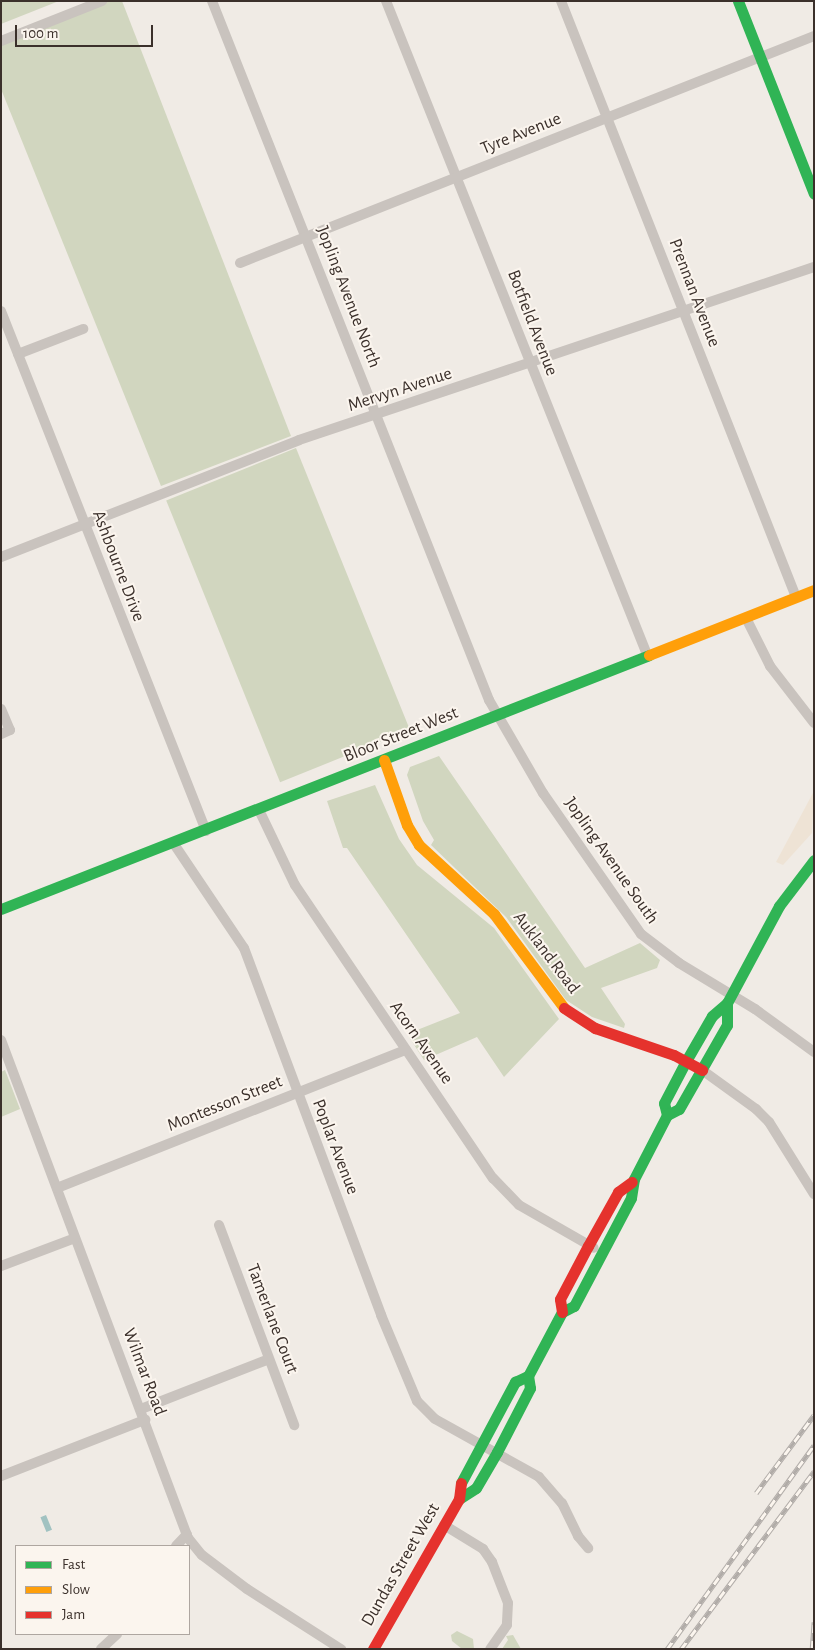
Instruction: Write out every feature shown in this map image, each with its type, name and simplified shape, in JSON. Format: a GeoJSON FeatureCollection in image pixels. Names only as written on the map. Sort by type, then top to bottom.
{"type":"FeatureCollection","features":[{"type":"Feature","properties":{"kind":"main road"},"geometry":{"type":"LineString","coordinates":[[738,1],[814,194]]}},
{"type":"Feature","properties":{"kind":"main road","name":"Bloor Street West"},"geometry":{"type":"LineString","coordinates":[[1,909],[174,844],[814,590]]}},
{"type":"Feature","properties":{"kind":"main road","name":"Aukland Road"},"geometry":{"type":"LineString","coordinates":[[384,760],[407,825],[419,845],[494,914],[563,1007],[595,1028],[686,1061],[702,1070]]}},
{"type":"Feature","properties":{"kind":"main road","name":"Dundas Street West"},"geometry":{"type":"LineString","coordinates":[[667,1115],[664,1103],[686,1061],[712,1016],[730,999],[779,906],[814,860]]}},
{"type":"Feature","properties":{"kind":"main road","name":"Dundas Street West"},"geometry":{"type":"LineString","coordinates":[[373,1649],[459,1499],[461,1480],[515,1382],[528,1376],[562,1312],[574,1306],[631,1198],[632,1182],[667,1115],[679,1109],[727,1025],[730,999]]}},
{"type":"Feature","properties":{"kind":"main road","name":"Dundas Street West"},"geometry":{"type":"LineString","coordinates":[[562,1312],[560,1299],[588,1246],[618,1192],[632,1182]]}},
{"type":"Feature","properties":{"kind":"main road","name":"Dundas Street West"},"geometry":{"type":"LineString","coordinates":[[459,1499],[476,1488],[497,1452],[530,1388],[528,1376]]}},
{"type":"Feature","properties":{"kind":"street"},"geometry":{"type":"LineString","coordinates":[[1,41],[102,1]]}},
{"type":"Feature","properties":{"kind":"street","name":"Jopling Avenue North"},"geometry":{"type":"LineString","coordinates":[[212,1],[306,234],[486,694],[498,715]]}},
{"type":"Feature","properties":{"kind":"street","name":"Botfield Avenue"},"geometry":{"type":"LineString","coordinates":[[386,1],[458,176],[530,364],[648,657]]}},
{"type":"Feature","properties":{"kind":"street","name":"Prennan Avenue"},"geometry":{"type":"LineString","coordinates":[[561,1],[796,597]]}},
{"type":"Feature","properties":{"kind":"street","name":"Tyre Avenue"},"geometry":{"type":"LineString","coordinates":[[240,263],[306,234],[814,36]]}},
{"type":"Feature","properties":{"kind":"street","name":"Mervyn Avenue"},"geometry":{"type":"LineString","coordinates":[[1,557],[83,524],[376,414],[530,364],[814,267]]}},
{"type":"Feature","properties":{"kind":"street","name":"Ashbourne Drive"},"geometry":{"type":"LineString","coordinates":[[1,311],[83,524],[206,831]]}},
{"type":"Feature","properties":{"kind":"street"},"geometry":{"type":"LineString","coordinates":[[18,354],[83,329]]}},
{"type":"Feature","properties":{"kind":"street"},"geometry":{"type":"LineString","coordinates":[[746,618],[770,666],[814,723]]}},
{"type":"Feature","properties":{"kind":"street"},"geometry":{"type":"LineString","coordinates":[[1,709],[10,730],[1,734]]}},
{"type":"Feature","properties":{"kind":"street","name":"Jopling Avenue South"},"geometry":{"type":"LineString","coordinates":[[498,715],[543,793],[641,934],[730,999],[814,1052]]}},
{"type":"Feature","properties":{"kind":"street","name":"Acorn Avenue"},"geometry":{"type":"LineString","coordinates":[[259,810],[295,885],[509,1198],[588,1246],[602,1252]]}},
{"type":"Feature","properties":{"kind":"street","name":"Poplar Avenue"},"geometry":{"type":"LineString","coordinates":[[174,844],[244,948],[296,1093],[417,1401],[435,1419],[497,1452],[547,1483],[588,1548]]}},
{"type":"Feature","properties":{"kind":"street","name":"Wilmar Road"},"geometry":{"type":"LineString","coordinates":[[1,1040],[187,1534],[195,1549],[206,1559],[288,1616],[341,1649]]}},
{"type":"Feature","properties":{"kind":"street","name":"Montesson Street"},"geometry":{"type":"LineString","coordinates":[[57,1188],[406,1050]]}},
{"type":"Feature","properties":{"kind":"street","name":"Aukland Road"},"geometry":{"type":"LineString","coordinates":[[702,1070],[756,1109],[769,1122],[814,1194]]}},
{"type":"Feature","properties":{"kind":"street","name":"Tamerlane Court"},"geometry":{"type":"LineString","coordinates":[[219,1225],[294,1425]]}},
{"type":"Feature","properties":{"kind":"street"},"geometry":{"type":"LineString","coordinates":[[1,1266],[75,1238]]}},
{"type":"Feature","properties":{"kind":"street"},"geometry":{"type":"LineString","coordinates":[[141,1409],[270,1359]]}},
{"type":"Feature","properties":{"kind":"street"},"geometry":{"type":"LineString","coordinates":[[1,1476],[145,1420]]}},
{"type":"Feature","properties":{"kind":"street"},"geometry":{"type":"LineString","coordinates":[[444,1525],[484,1549],[492,1562],[508,1603],[507,1625],[490,1649]]}},
{"type":"Feature","properties":{"kind":"street"},"geometry":{"type":"LineString","coordinates":[[177,1545],[187,1534]]}},
{"type":"Feature","properties":{"kind":"street"},"geometry":{"type":"LineString","coordinates":[[101,1649],[116,1635]]}},
{"type":"Feature","properties":{"kind":"green space"},"geometry":{"type":"Polygon","coordinates":[[[1,1],[59,1],[1,24],[1,1]]]}},
{"type":"Feature","properties":{"kind":"green space"},"geometry":{"type":"Polygon","coordinates":[[[110,1],[122,1],[291,436],[161,486],[1,89],[1,45],[110,1]]]}},
{"type":"Feature","properties":{"kind":"green space"},"geometry":{"type":"Polygon","coordinates":[[[296,448],[410,730],[280,782],[166,500],[296,448]]]}},
{"type":"Feature","properties":{"kind":"green space"},"geometry":{"type":"Polygon","coordinates":[[[439,756],[585,968],[640,943],[660,960],[657,968],[601,988],[625,1024],[624,1028],[592,1017],[566,1000],[506,917],[431,845],[434,840],[423,821],[407,775],[410,767],[439,756]]]}},
{"type":"Feature","properties":{"kind":"green space"},"geometry":{"type":"Polygon","coordinates":[[[375,785],[399,839],[417,865],[494,928],[559,1019],[504,1077],[477,1037],[424,1060],[407,1034],[460,1013],[347,848],[343,848],[327,801],[375,785]]]}},
{"type":"Feature","properties":{"kind":"green space"},"geometry":{"type":"Polygon","coordinates":[[[5,1070],[20,1109],[1,1117],[1,1072],[5,1070]]]}},
{"type":"Feature","properties":{"kind":"green space"},"geometry":{"type":"Polygon","coordinates":[[[457,1631],[473,1639],[474,1649],[462,1649],[452,1641],[451,1635],[457,1631]]]}},
{"type":"Feature","properties":{"kind":"green space"},"geometry":{"type":"Polygon","coordinates":[[[513,1635],[521,1649],[502,1649],[508,1640],[506,1636],[513,1635]]]}},
{"type":"Feature","properties":{"kind":"shaded area"},"geometry":{"type":"Polygon","coordinates":[[[814,791],[812,833],[783,865],[776,862],[814,791]]]}},
{"type":"Feature","properties":{"kind":"water"},"geometry":{"type":"Polygon","coordinates":[[[46,1515],[52,1530],[46,1532],[40,1517],[46,1515]]]}},
{"type":"Feature","properties":{"kind":"railway"},"geometry":{"type":"LineString","coordinates":[[756,1493],[814,1415]]}},
{"type":"Feature","properties":{"kind":"railway"},"geometry":{"type":"LineString","coordinates":[[667,1649],[814,1445]]}},
{"type":"Feature","properties":{"kind":"railway"},"geometry":{"type":"LineString","coordinates":[[681,1649],[814,1471]]}},
{"type":"Feature","properties":{"kind":"railway"},"geometry":{"type":"LineString","coordinates":[[812,1649],[814,1622]]}},
{"type":"Feature","properties":{"kind":"traffic: fast"},"geometry":{"type":"LineString","coordinates":[[738,1],[814,194]]}},
{"type":"Feature","properties":{"kind":"traffic: fast"},"geometry":{"type":"LineString","coordinates":[[1,909],[649,655]]}},
{"type":"Feature","properties":{"kind":"traffic: fast"},"geometry":{"type":"LineString","coordinates":[[667,1115],[664,1103],[686,1061],[712,1016],[727,1003],[779,906],[814,860]]}},
{"type":"Feature","properties":{"kind":"traffic: fast"},"geometry":{"type":"LineString","coordinates":[[461,1483],[515,1382],[528,1376],[562,1312],[574,1306],[631,1198],[634,1179],[667,1115],[679,1109],[727,1025],[727,1003]]}},
{"type":"Feature","properties":{"kind":"traffic: fast"},"geometry":{"type":"LineString","coordinates":[[459,1499],[476,1488],[497,1452],[530,1388],[528,1376]]}},
{"type":"Feature","properties":{"kind":"traffic: slow"},"geometry":{"type":"LineString","coordinates":[[649,655],[814,590]]}},
{"type":"Feature","properties":{"kind":"traffic: slow"},"geometry":{"type":"LineString","coordinates":[[384,760],[407,825],[419,845],[494,914],[564,1008]]}},
{"type":"Feature","properties":{"kind":"traffic: jam"},"geometry":{"type":"LineString","coordinates":[[564,1008],[595,1028],[674,1055],[702,1070]]}},
{"type":"Feature","properties":{"kind":"traffic: jam"},"geometry":{"type":"LineString","coordinates":[[562,1312],[560,1299],[588,1246],[618,1192],[632,1182]]}},
{"type":"Feature","properties":{"kind":"traffic: jam"},"geometry":{"type":"LineString","coordinates":[[373,1649],[459,1499],[461,1483]]}}]}
